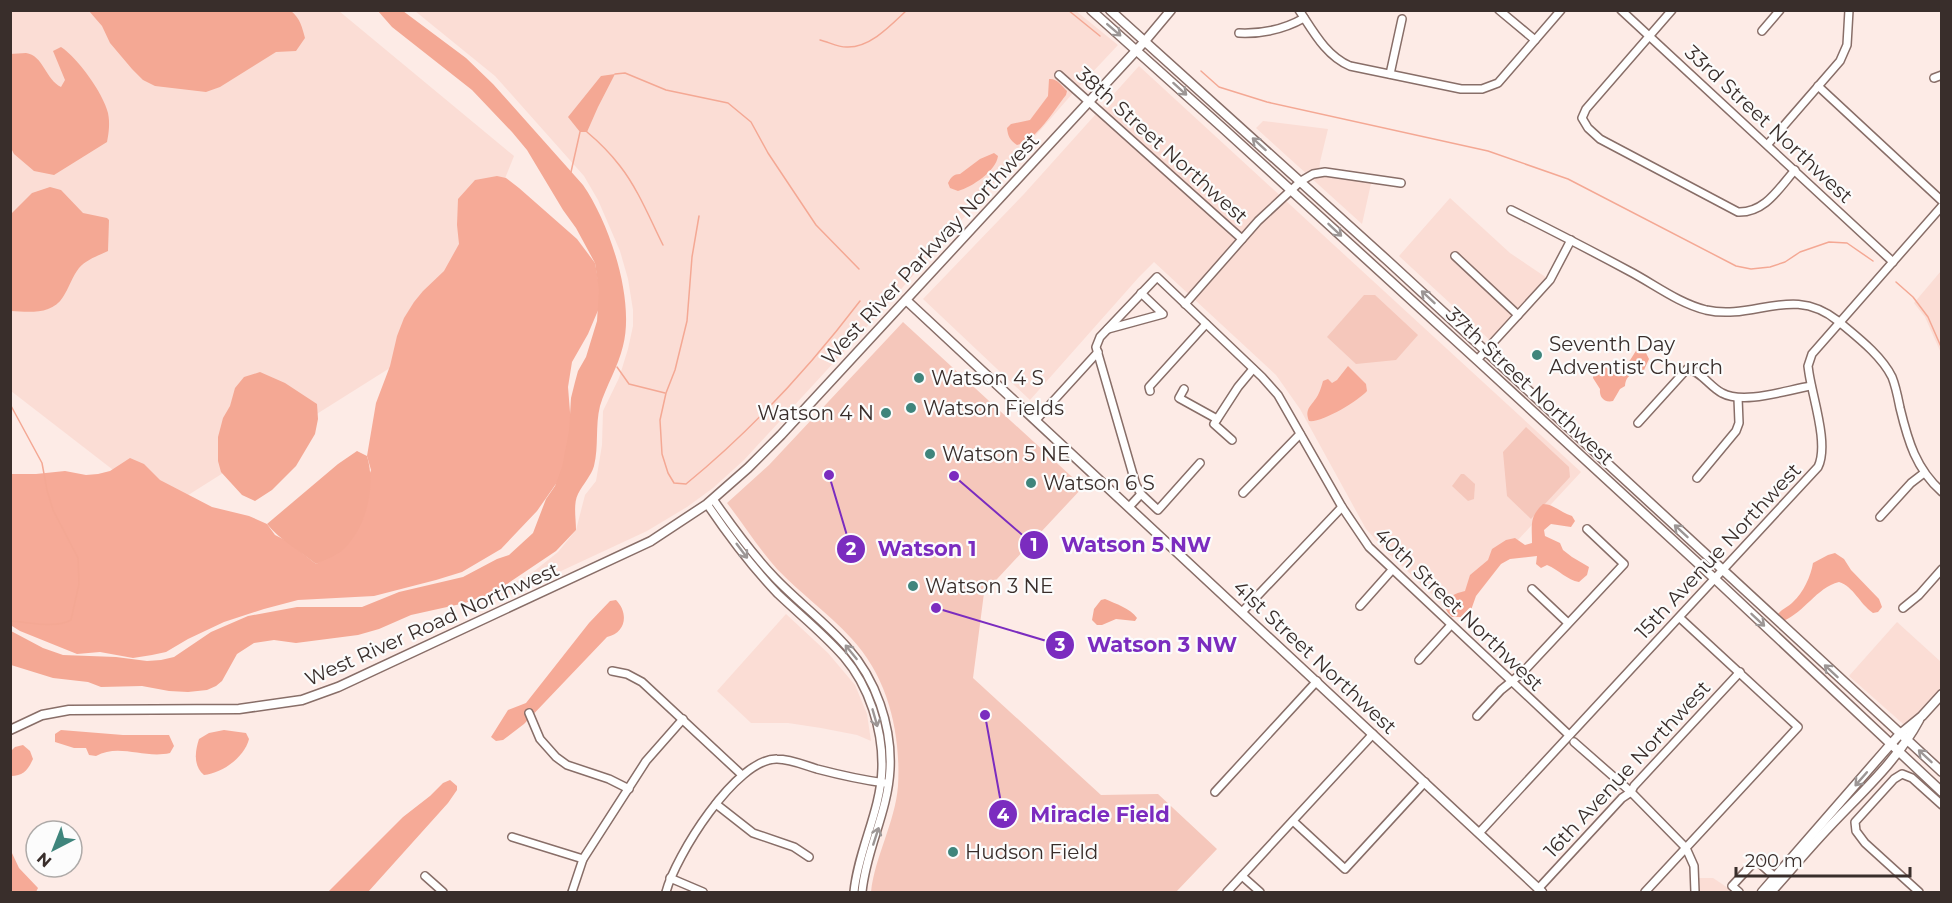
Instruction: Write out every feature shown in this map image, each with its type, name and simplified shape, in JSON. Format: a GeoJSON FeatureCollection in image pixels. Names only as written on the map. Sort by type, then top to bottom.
{"type":"FeatureCollection","features":[{"type":"Feature","properties":{"kind":"main road","name":"37th Street Northwest"},"geometry":{"type":"LineString","coordinates":[[1091,10],[1478,360],[1941,792]]}},
{"type":"Feature","properties":{"kind":"main road","name":"37th Street Northwest"},"geometry":{"type":"LineString","coordinates":[[1110,10],[1486,351],[1941,772]]}},
{"type":"Feature","properties":{"kind":"main road","name":"West River Parkway Northwest"},"geometry":{"type":"LineString","coordinates":[[710,501],[781,435],[1137,50],[1171,10]]}},
{"type":"Feature","properties":{"kind":"main road","name":"41st Street Northwest"},"geometry":{"type":"LineString","coordinates":[[906,300],[1130,506],[1540,891]]}},
{"type":"Feature","properties":{"kind":"main road","name":"West River Road Northwest"},"geometry":{"type":"LineString","coordinates":[[10,730],[36,717],[69,710],[239,709],[281,704],[321,694],[358,680],[623,555],[672,529],[710,501]]}},
{"type":"Feature","properties":{"kind":"main road"},"geometry":{"type":"LineString","coordinates":[[1762,892],[1890,745],[1922,716],[1941,694]]}},
{"type":"Feature","properties":{"kind":"main road"},"geometry":{"type":"LineString","coordinates":[[1772,892],[1828,827],[1908,741],[1922,716]]}},
{"type":"Feature","properties":{"kind":"street"},"geometry":{"type":"LineString","coordinates":[[1299,10],[1324,47],[1342,63],[1461,89],[1482,89],[1498,83],[1561,10]]}},
{"type":"Feature","properties":{"kind":"street"},"geometry":{"type":"LineString","coordinates":[[1499,10],[1535,40]]}},
{"type":"Feature","properties":{"kind":"street","name":"33rd Street Northwest"},"geometry":{"type":"LineString","coordinates":[[1622,10],[1893,262]]}},
{"type":"Feature","properties":{"kind":"street"},"geometry":{"type":"LineString","coordinates":[[1672,10],[1586,110],[1582,118],[1593,135],[1738,212],[1757,210],[1795,170]]}},
{"type":"Feature","properties":{"kind":"street"},"geometry":{"type":"LineString","coordinates":[[1761,31],[1780,10]]}},
{"type":"Feature","properties":{"kind":"street"},"geometry":{"type":"LineString","coordinates":[[1768,144],[1845,54],[1849,34],[1849,10]]}},
{"type":"Feature","properties":{"kind":"street"},"geometry":{"type":"LineString","coordinates":[[1239,33],[1253,34],[1280,30],[1304,18]]}},
{"type":"Feature","properties":{"kind":"street"},"geometry":{"type":"LineString","coordinates":[[1390,74],[1401,19]]}},
{"type":"Feature","properties":{"kind":"street","name":"38th Street Northwest"},"geometry":{"type":"LineString","coordinates":[[1059,75],[1242,239]]}},
{"type":"Feature","properties":{"kind":"street"},"geometry":{"type":"LineString","coordinates":[[1818,86],[1941,201]]}},
{"type":"Feature","properties":{"kind":"street"},"geometry":{"type":"LineString","coordinates":[[1185,304],[1242,239],[1300,181],[1313,174],[1324,172],[1401,183]]}},
{"type":"Feature","properties":{"kind":"street","name":"15th Avenue Northwest"},"geometry":{"type":"LineString","coordinates":[[1479,833],[1571,738],[1820,464],[1822,443],[1808,366],[1812,354],[1941,206]]}},
{"type":"Feature","properties":{"kind":"street"},"geometry":{"type":"LineString","coordinates":[[1511,210],[1699,308],[1729,311],[1799,304],[1818,308],[1839,322],[1880,360],[1890,374],[1909,444],[1924,473],[1941,492]]}},
{"type":"Feature","properties":{"kind":"street"},"geometry":{"type":"LineString","coordinates":[[1478,360],[1550,280],[1571,240]]}},
{"type":"Feature","properties":{"kind":"street"},"geometry":{"type":"LineString","coordinates":[[1455,256],[1518,315]]}},
{"type":"Feature","properties":{"kind":"street","name":"40th Street Northwest"},"geometry":{"type":"LineString","coordinates":[[1141,293],[1157,277],[1278,395],[1364,541],[1450,626],[1631,792],[1686,848],[1694,866],[1695,892]]}},
{"type":"Feature","properties":{"kind":"street"},"geometry":{"type":"LineString","coordinates":[[1108,329],[1163,314],[1141,293],[1108,329],[1097,343],[1136,485],[1141,494],[1158,510],[1200,463]]}},
{"type":"Feature","properties":{"kind":"street"},"geometry":{"type":"LineString","coordinates":[[1150,391],[1149,387],[1206,324]]}},
{"type":"Feature","properties":{"kind":"street"},"geometry":{"type":"LineString","coordinates":[[1036,420],[1098,352]]}},
{"type":"Feature","properties":{"kind":"street"},"geometry":{"type":"LineString","coordinates":[[1232,440],[1214,424],[1253,369]]}},
{"type":"Feature","properties":{"kind":"street"},"geometry":{"type":"LineString","coordinates":[[1638,423],[1687,369],[1694,370],[1721,393],[1738,398],[1811,386]]}},
{"type":"Feature","properties":{"kind":"street"},"geometry":{"type":"LineString","coordinates":[[1184,389],[1179,398],[1217,419]]}},
{"type":"Feature","properties":{"kind":"street"},"geometry":{"type":"LineString","coordinates":[[1696,478],[1736,431],[1739,423],[1738,398]]}},
{"type":"Feature","properties":{"kind":"street"},"geometry":{"type":"LineString","coordinates":[[1243,494],[1300,434]]}},
{"type":"Feature","properties":{"kind":"street"},"geometry":{"type":"LineString","coordinates":[[1880,517],[1911,483],[1924,473]]}},
{"type":"Feature","properties":{"kind":"street"},"geometry":{"type":"LineString","coordinates":[[1130,506],[1141,494]]}},
{"type":"Feature","properties":{"kind":"street"},"geometry":{"type":"LineString","coordinates":[[710,501],[756,570],[779,595],[835,647],[854,671],[870,703],[879,733],[882,759],[881,783],[875,812],[857,869],[854,892]]}},
{"type":"Feature","properties":{"kind":"street"},"geometry":{"type":"LineString","coordinates":[[710,501],[768,570],[843,643],[862,668],[875,692],[886,726],[890,752],[889,784],[885,807],[865,872],[862,892]]}},
{"type":"Feature","properties":{"kind":"street"},"geometry":{"type":"LineString","coordinates":[[1242,611],[1342,507]]}},
{"type":"Feature","properties":{"kind":"street"},"geometry":{"type":"LineString","coordinates":[[1477,716],[1624,564],[1587,529]]}},
{"type":"Feature","properties":{"kind":"street"},"geometry":{"type":"LineString","coordinates":[[1903,608],[1919,595],[1941,569]]}},
{"type":"Feature","properties":{"kind":"street"},"geometry":{"type":"LineString","coordinates":[[1360,606],[1392,570]]}},
{"type":"Feature","properties":{"kind":"street"},"geometry":{"type":"LineString","coordinates":[[1532,589],[1568,623]]}},
{"type":"Feature","properties":{"kind":"street"},"geometry":{"type":"LineString","coordinates":[[1645,892],[1798,727],[1680,618]]}},
{"type":"Feature","properties":{"kind":"street"},"geometry":{"type":"LineString","coordinates":[[1419,660],[1450,626]]}},
{"type":"Feature","properties":{"kind":"street"},"geometry":{"type":"LineString","coordinates":[[612,671],[627,674],[642,682],[742,775]]}},
{"type":"Feature","properties":{"kind":"street","name":"16th Avenue Northwest"},"geometry":{"type":"LineString","coordinates":[[1540,891],[1622,798],[1631,792],[1634,786],[1740,672]]}},
{"type":"Feature","properties":{"kind":"street"},"geometry":{"type":"LineString","coordinates":[[1215,792],[1317,681]]}},
{"type":"Feature","properties":{"kind":"street"},"geometry":{"type":"LineString","coordinates":[[529,713],[540,740],[556,758],[567,765],[609,779],[629,789]]}},
{"type":"Feature","properties":{"kind":"street"},"geometry":{"type":"LineString","coordinates":[[572,892],[583,859],[646,761],[682,719]]}},
{"type":"Feature","properties":{"kind":"street"},"geometry":{"type":"LineString","coordinates":[[1227,892],[1373,734]]}},
{"type":"Feature","properties":{"kind":"street"},"geometry":{"type":"LineString","coordinates":[[666,892],[670,878],[681,857],[716,804],[742,775],[761,762],[777,759],[862,780],[889,784]]}},
{"type":"Feature","properties":{"kind":"street"},"geometry":{"type":"LineString","coordinates":[[1919,892],[1865,843],[1854,828],[1857,819],[1895,777],[1905,774],[1941,805]]}},
{"type":"Feature","properties":{"kind":"street"},"geometry":{"type":"LineString","coordinates":[[1293,821],[1346,869],[1425,782]]}},
{"type":"Feature","properties":{"kind":"street"},"geometry":{"type":"LineString","coordinates":[[716,804],[753,833],[794,847],[809,857]]}},
{"type":"Feature","properties":{"kind":"street"},"geometry":{"type":"LineString","coordinates":[[512,837],[583,859]]}},
{"type":"Feature","properties":{"kind":"street"},"geometry":{"type":"LineString","coordinates":[[1739,892],[1732,886],[1756,860],[1775,878]]}},
{"type":"Feature","properties":{"kind":"street"},"geometry":{"type":"LineString","coordinates":[[425,876],[443,892]]}},
{"type":"Feature","properties":{"kind":"street"},"geometry":{"type":"LineString","coordinates":[[1242,876],[1260,892]]}},
{"type":"Feature","properties":{"kind":"street"},"geometry":{"type":"LineString","coordinates":[[670,878],[703,892]]}},
{"type":"Feature","properties":{"kind":"shaded area"},"geometry":{"type":"Polygon","coordinates":[[[10,11],[339,11],[514,156],[496,201],[420,349],[174,504],[130,483],[11,391],[10,11]]]}},
{"type":"Feature","properties":{"kind":"shaded area"},"geometry":{"type":"Polygon","coordinates":[[[89,11],[291,11],[299,20],[305,38],[296,51],[276,52],[220,87],[206,92],[155,86],[143,80],[132,69],[110,43],[102,26],[89,11]]]}},
{"type":"Feature","properties":{"kind":"shaded area"},"geometry":{"type":"Polygon","coordinates":[[[378,11],[403,11],[466,58],[493,84],[583,185],[611,241],[623,285],[626,327],[621,354],[600,406],[594,466],[576,498],[576,530],[556,551],[495,592],[465,603],[411,615],[379,629],[358,635],[296,643],[274,640],[254,643],[237,654],[222,681],[207,690],[188,692],[142,686],[101,687],[88,682],[53,678],[11,665],[11,631],[43,648],[63,655],[161,660],[174,657],[211,632],[248,616],[297,607],[362,607],[399,592],[463,577],[509,555],[533,533],[562,467],[569,431],[571,398],[578,371],[586,357],[597,321],[599,290],[595,263],[527,150],[512,132],[472,90],[392,27],[378,11]]]}},
{"type":"Feature","properties":{"kind":"shaded area"},"geometry":{"type":"Polygon","coordinates":[[[415,11],[1076,11],[1118,45],[895,296],[744,460],[713,488],[647,531],[499,600],[497,593],[533,572],[558,552],[576,530],[585,495],[596,481],[602,445],[603,411],[619,378],[628,349],[633,326],[633,310],[620,251],[598,200],[584,176],[495,76],[415,11]]]}},
{"type":"Feature","properties":{"kind":"shaded area"},"geometry":{"type":"Polygon","coordinates":[[[61,47],[82,67],[95,86],[108,113],[109,127],[107,142],[54,175],[34,171],[14,154],[11,148],[10,54],[26,53],[37,58],[56,84],[61,87],[65,80],[53,51],[61,47]]]}},
{"type":"Feature","properties":{"kind":"shaded area"},"geometry":{"type":"Polygon","coordinates":[[[1139,66],[1581,472],[1451,612],[1366,529],[1300,409],[1276,375],[1154,262],[1030,400],[923,299],[1024,194],[1139,66]]]}},
{"type":"Feature","properties":{"kind":"shaded area"},"geometry":{"type":"Polygon","coordinates":[[[615,74],[587,132],[580,132],[568,117],[601,76],[615,74]]]}},
{"type":"Feature","properties":{"kind":"shaded area"},"geometry":{"type":"Polygon","coordinates":[[[1049,79],[1059,83],[1067,91],[1066,95],[1038,132],[1024,143],[1017,145],[1010,138],[1007,128],[1011,124],[1030,120],[1048,96],[1049,79]]]}},
{"type":"Feature","properties":{"kind":"shaded area"},"geometry":{"type":"Polygon","coordinates":[[[1263,121],[1328,129],[1319,172],[1372,179],[1362,224],[1256,128],[1263,121]]]}},
{"type":"Feature","properties":{"kind":"shaded area"},"geometry":{"type":"Polygon","coordinates":[[[994,153],[998,156],[996,162],[983,178],[958,191],[950,188],[948,183],[953,176],[994,153]]]}},
{"type":"Feature","properties":{"kind":"shaded area"},"geometry":{"type":"Polygon","coordinates":[[[497,176],[506,178],[519,188],[577,239],[595,263],[602,301],[588,334],[572,362],[568,387],[570,443],[565,471],[537,511],[501,549],[462,572],[436,580],[374,596],[298,600],[224,622],[166,652],[133,658],[100,652],[77,654],[12,626],[11,474],[65,471],[86,475],[98,474],[110,471],[130,458],[144,464],[160,480],[212,507],[249,516],[267,524],[275,535],[287,541],[316,564],[344,548],[371,470],[367,456],[376,403],[404,318],[423,291],[444,271],[459,244],[458,199],[475,180],[497,176]]]}},
{"type":"Feature","properties":{"kind":"shaded area"},"geometry":{"type":"Polygon","coordinates":[[[50,187],[61,190],[83,213],[109,220],[108,251],[89,260],[79,268],[63,297],[53,307],[40,311],[11,311],[11,214],[32,193],[50,187]]]}},
{"type":"Feature","properties":{"kind":"shaded area"},"geometry":{"type":"Polygon","coordinates":[[[1450,198],[1510,253],[1550,280],[1493,343],[1399,256],[1450,198]]]}},
{"type":"Feature","properties":{"kind":"shaded area"},"geometry":{"type":"Polygon","coordinates":[[[1941,271],[1941,353],[1925,317],[1914,303],[1941,271]]]}},
{"type":"Feature","properties":{"kind":"shaded area"},"geometry":{"type":"Polygon","coordinates":[[[1364,295],[1375,295],[1418,335],[1396,360],[1356,364],[1327,337],[1364,295]]]}},
{"type":"Feature","properties":{"kind":"shaded area"},"geometry":{"type":"Polygon","coordinates":[[[903,322],[1083,487],[984,593],[973,678],[1101,795],[1158,794],[1217,849],[1176,892],[871,892],[876,865],[893,813],[898,786],[894,726],[883,688],[864,653],[833,620],[777,569],[727,503],[769,465],[903,322]]]}},
{"type":"Feature","properties":{"kind":"shaded area"},"geometry":{"type":"Polygon","coordinates":[[[1638,348],[1646,353],[1649,359],[1644,370],[1629,376],[1625,386],[1620,389],[1613,401],[1605,400],[1601,397],[1600,389],[1593,378],[1594,370],[1601,366],[1614,374],[1618,372],[1628,363],[1638,348]]]}},
{"type":"Feature","properties":{"kind":"shaded area"},"geometry":{"type":"Polygon","coordinates":[[[1348,366],[1366,384],[1367,391],[1340,410],[1322,419],[1309,421],[1308,410],[1318,395],[1323,381],[1328,379],[1332,383],[1337,380],[1348,366]]]}},
{"type":"Feature","properties":{"kind":"shaded area"},"geometry":{"type":"Polygon","coordinates":[[[260,372],[285,383],[317,404],[318,419],[315,434],[296,466],[272,490],[255,501],[242,495],[221,472],[218,461],[218,437],[235,388],[244,377],[260,372]]]}},
{"type":"Feature","properties":{"kind":"shaded area"},"geometry":{"type":"Polygon","coordinates":[[[1526,427],[1569,467],[1570,477],[1531,519],[1507,496],[1503,452],[1526,427]]]}},
{"type":"Feature","properties":{"kind":"shaded area"},"geometry":{"type":"Polygon","coordinates":[[[357,451],[367,456],[370,468],[370,492],[364,517],[353,539],[345,548],[316,564],[267,524],[338,464],[357,451]]]}},
{"type":"Feature","properties":{"kind":"shaded area"},"geometry":{"type":"Polygon","coordinates":[[[1461,474],[1475,484],[1474,499],[1468,501],[1452,486],[1461,474]]]}},
{"type":"Feature","properties":{"kind":"shaded area"},"geometry":{"type":"Polygon","coordinates":[[[1543,504],[1572,516],[1575,521],[1571,527],[1551,524],[1544,530],[1545,536],[1560,543],[1563,550],[1589,567],[1587,575],[1579,582],[1547,565],[1541,568],[1536,564],[1537,556],[1510,559],[1501,564],[1476,596],[1470,613],[1465,617],[1452,617],[1447,612],[1445,603],[1455,594],[1465,591],[1470,575],[1488,560],[1492,549],[1506,540],[1515,538],[1525,545],[1532,543],[1533,517],[1543,504]]]}},
{"type":"Feature","properties":{"kind":"shaded area"},"geometry":{"type":"Polygon","coordinates":[[[1835,553],[1844,559],[1851,570],[1879,599],[1882,607],[1878,612],[1873,613],[1849,588],[1839,582],[1824,589],[1798,612],[1783,621],[1778,614],[1800,594],[1813,563],[1835,553]]]}},
{"type":"Feature","properties":{"kind":"shaded area"},"geometry":{"type":"Polygon","coordinates":[[[1105,599],[1127,609],[1137,618],[1135,621],[1116,619],[1097,625],[1092,620],[1094,609],[1101,600],[1105,599]]]}},
{"type":"Feature","properties":{"kind":"shaded area"},"geometry":{"type":"Polygon","coordinates":[[[616,600],[623,611],[622,627],[607,637],[524,724],[503,740],[496,741],[491,737],[508,710],[526,703],[589,623],[610,601],[616,600]]]}},
{"type":"Feature","properties":{"kind":"shaded area"},"geometry":{"type":"Polygon","coordinates":[[[786,614],[828,653],[855,685],[867,714],[871,741],[857,735],[788,723],[751,723],[717,691],[786,614]]]}},
{"type":"Feature","properties":{"kind":"shaded area"},"geometry":{"type":"Polygon","coordinates":[[[1897,622],[1941,662],[1941,694],[1910,730],[1849,676],[1897,622]]]}},
{"type":"Feature","properties":{"kind":"shaded area"},"geometry":{"type":"Polygon","coordinates":[[[61,730],[123,735],[169,735],[174,746],[170,753],[114,751],[96,756],[89,755],[86,748],[74,748],[55,742],[55,734],[61,730]]]}},
{"type":"Feature","properties":{"kind":"shaded area"},"geometry":{"type":"Polygon","coordinates":[[[224,730],[246,733],[249,739],[246,746],[225,768],[204,775],[198,767],[196,758],[199,739],[209,733],[224,730]]]}},
{"type":"Feature","properties":{"kind":"shaded area"},"geometry":{"type":"Polygon","coordinates":[[[23,745],[30,751],[33,759],[25,772],[11,776],[11,751],[23,745]]]}},
{"type":"Feature","properties":{"kind":"shaded area"},"geometry":{"type":"Polygon","coordinates":[[[450,780],[457,786],[457,790],[448,803],[368,892],[328,892],[403,817],[443,783],[450,780]]]}},
{"type":"Feature","properties":{"kind":"shaded area"},"geometry":{"type":"Polygon","coordinates":[[[11,851],[24,873],[24,879],[29,879],[38,888],[36,892],[11,892],[11,851]]]}},
{"type":"Feature","properties":{"kind":"shaded area"},"geometry":{"type":"Polygon","coordinates":[[[1695,878],[1713,878],[1734,892],[1695,892],[1695,878]]]}},
{"type":"Feature","properties":{"kind":"waterway"},"geometry":{"type":"LineString","coordinates":[[820,40],[845,47],[865,43],[880,34],[907,10]]}},
{"type":"Feature","properties":{"kind":"waterway"},"geometry":{"type":"LineString","coordinates":[[1068,10],[1100,36]]}},
{"type":"Feature","properties":{"kind":"waterway"},"geometry":{"type":"LineString","coordinates":[[1201,71],[1219,87],[1267,102],[1488,151],[1568,179],[1736,266],[1751,269],[1770,267],[1785,262],[1800,252],[1829,242],[1847,243],[1873,261]]}},
{"type":"Feature","properties":{"kind":"waterway"},"geometry":{"type":"LineString","coordinates":[[615,74],[625,73],[666,90],[728,103],[751,122],[768,153],[816,225],[859,269]]}},
{"type":"Feature","properties":{"kind":"waterway"},"geometry":{"type":"LineString","coordinates":[[571,172],[580,132]]}},
{"type":"Feature","properties":{"kind":"waterway"},"geometry":{"type":"LineString","coordinates":[[587,132],[608,152],[626,175],[663,245]]}},
{"type":"Feature","properties":{"kind":"waterway"},"geometry":{"type":"LineString","coordinates":[[699,216],[692,257],[687,321],[660,420],[662,454],[674,483],[686,484],[757,420],[821,350],[860,301]]}},
{"type":"Feature","properties":{"kind":"waterway"},"geometry":{"type":"LineString","coordinates":[[1896,282],[1913,297],[1928,317],[1942,349]]}},
{"type":"Feature","properties":{"kind":"waterway"},"geometry":{"type":"LineString","coordinates":[[617,367],[629,384],[665,393]]}},
{"type":"Feature","properties":{"kind":"waterway"},"geometry":{"type":"LineString","coordinates":[[10,404],[42,463],[53,510],[78,558],[79,584],[71,620],[50,625],[10,621]]}},
{"type":"Feature","properties":{"kind":"place","name":"Seventh Day Adventist Church"},"geometry":{"type":"Point","coordinates":[1537,355]}},
{"type":"Feature","properties":{"kind":"place","name":"Watson 4 S"},"geometry":{"type":"Point","coordinates":[919,378]}},
{"type":"Feature","properties":{"kind":"place","name":"Watson Fields"},"geometry":{"type":"Point","coordinates":[911,408]}},
{"type":"Feature","properties":{"kind":"place","name":"Watson 4 N"},"geometry":{"type":"Point","coordinates":[886,413]}},
{"type":"Feature","properties":{"kind":"place","name":"Watson 5 NE"},"geometry":{"type":"Point","coordinates":[930,454]}},
{"type":"Feature","properties":{"kind":"place","name":"Watson 1"},"geometry":{"type":"Point","coordinates":[829,475]}},
{"type":"Feature","properties":{"kind":"place","name":"Watson 5 NW"},"geometry":{"type":"Point","coordinates":[954,476]}},
{"type":"Feature","properties":{"kind":"place","name":"Watson 6 S"},"geometry":{"type":"Point","coordinates":[1031,483]}},
{"type":"Feature","properties":{"kind":"place","name":"Watson 3 NE"},"geometry":{"type":"Point","coordinates":[913,586]}},
{"type":"Feature","properties":{"kind":"place","name":"Watson 3 NW"},"geometry":{"type":"Point","coordinates":[936,608]}},
{"type":"Feature","properties":{"kind":"place","name":"Miracle Field"},"geometry":{"type":"Point","coordinates":[985,715]}},
{"type":"Feature","properties":{"kind":"place","name":"Hudson Field"},"geometry":{"type":"Point","coordinates":[953,852]}}]}
